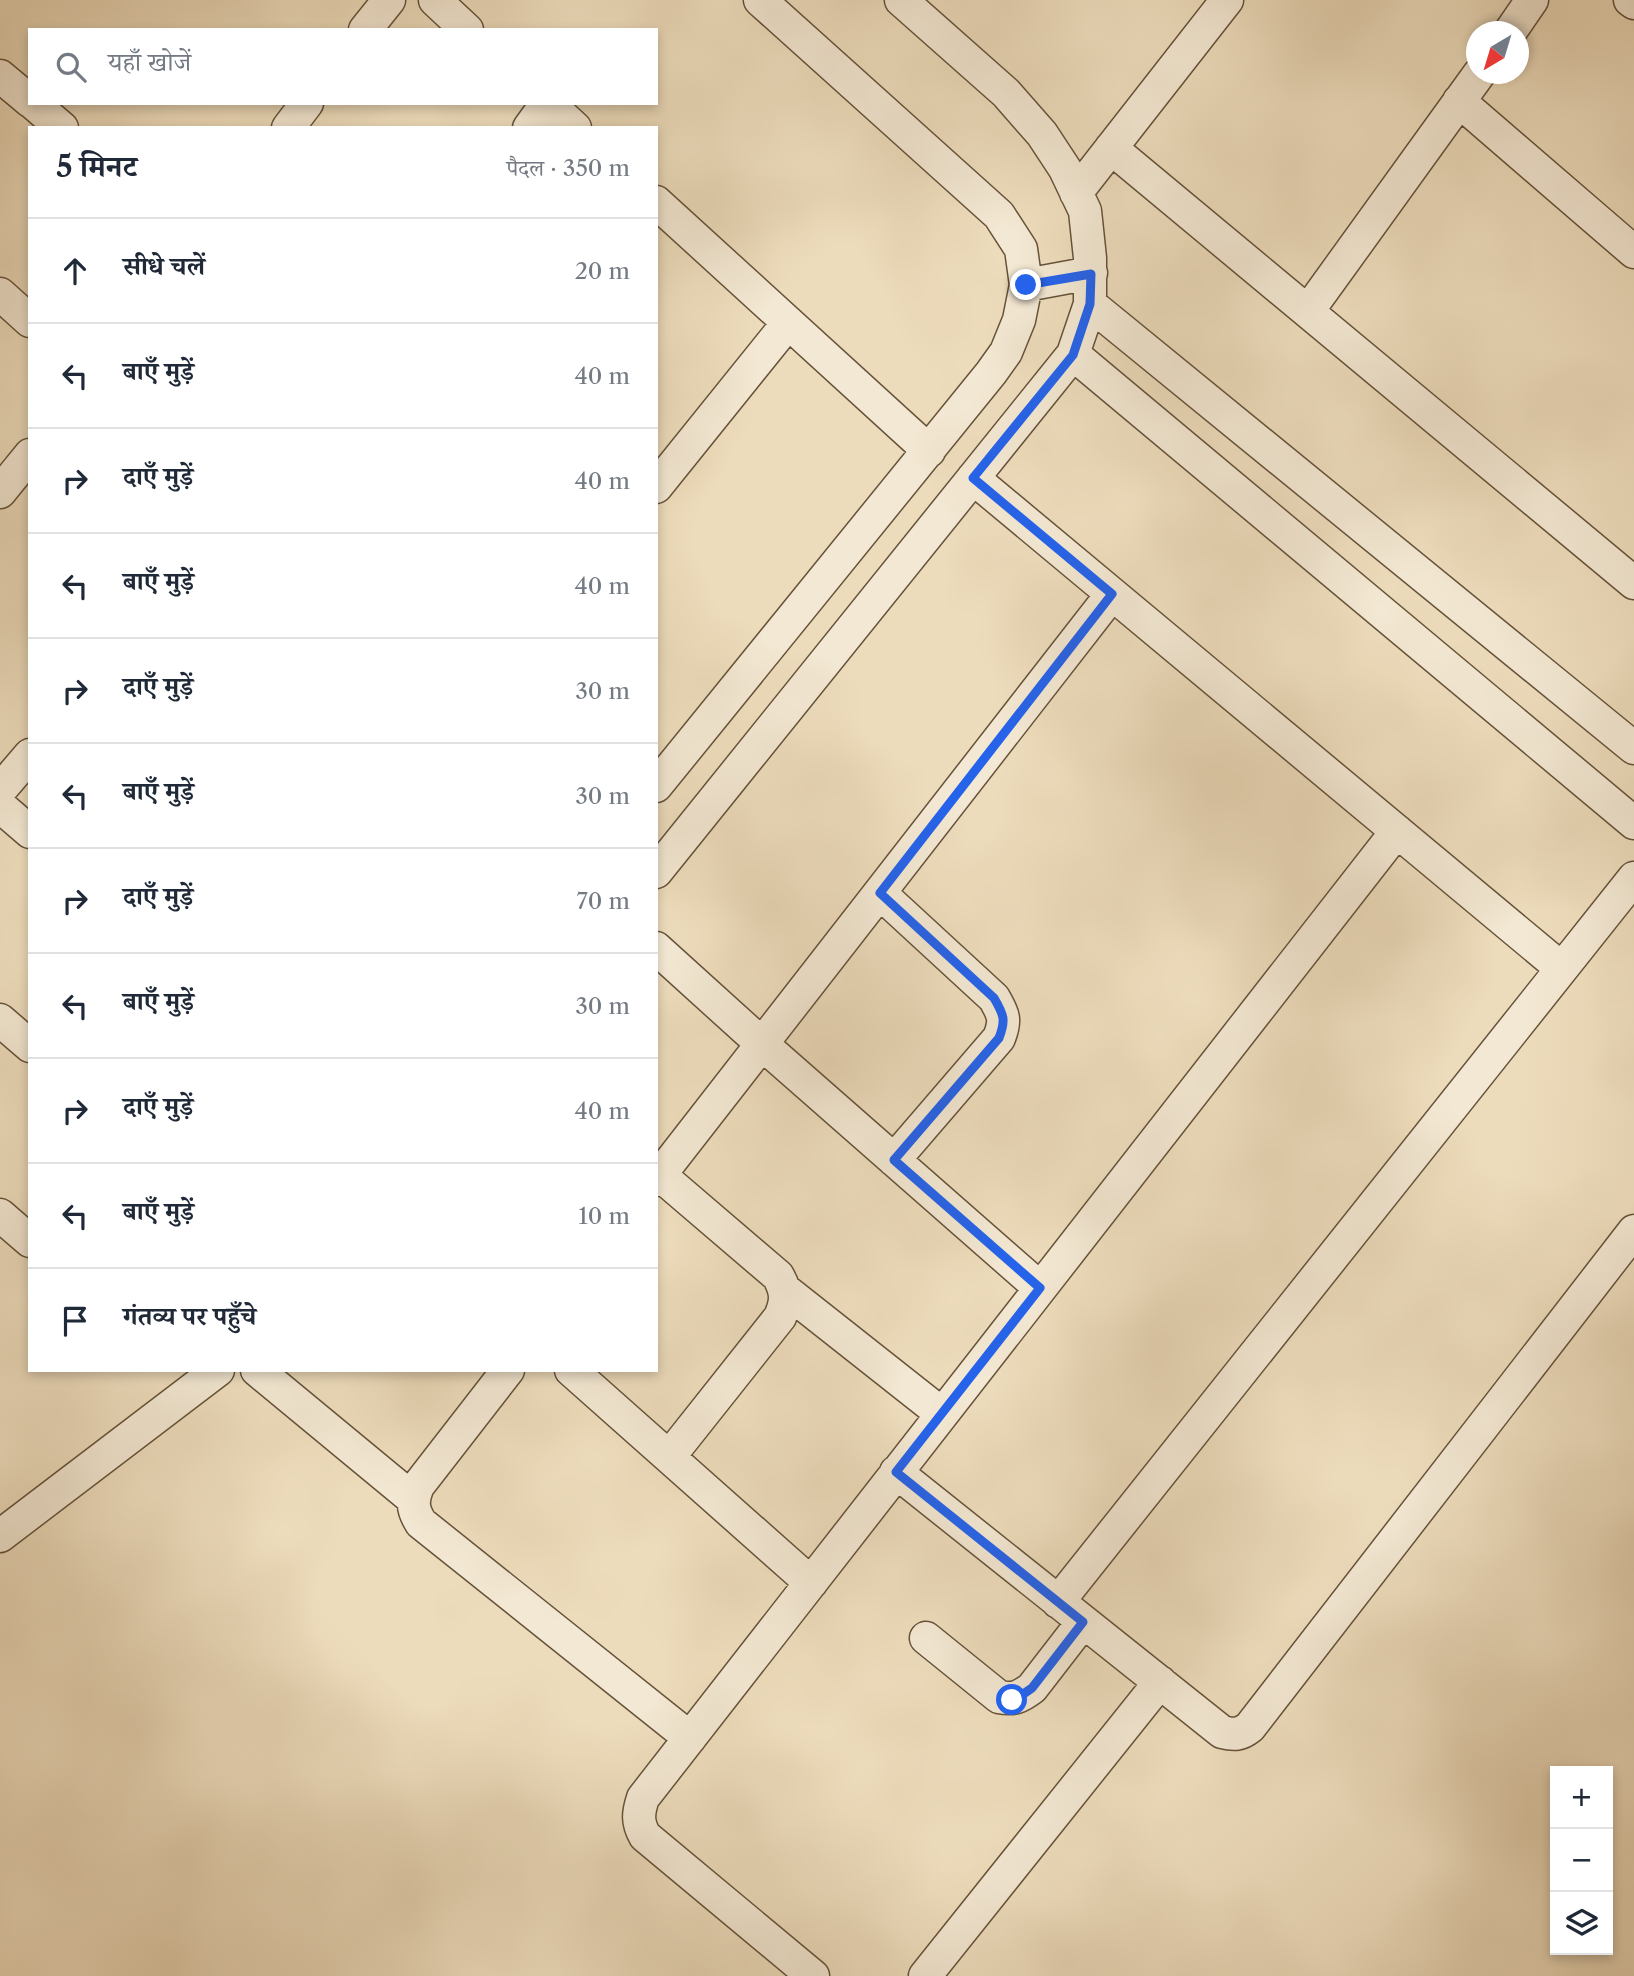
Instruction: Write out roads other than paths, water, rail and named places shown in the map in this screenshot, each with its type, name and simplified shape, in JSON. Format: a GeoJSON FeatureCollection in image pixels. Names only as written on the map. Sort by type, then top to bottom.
{"type":"FeatureCollection","features":[{"type":"Feature","properties":{"kind":"street"},"geometry":{"type":"LineString","coordinates":[[367,28],[389,0]]}},
{"type":"Feature","properties":{"kind":"street"},"geometry":{"type":"LineString","coordinates":[[435,0],[465,28]]}},
{"type":"Feature","properties":{"kind":"street"},"geometry":{"type":"LineString","coordinates":[[658,784],[929,451],[1006,352],[1019,320],[1026,285],[1021,249],[999,215],[760,0]]}},
{"type":"Feature","properties":{"kind":"street"},"geometry":{"type":"LineString","coordinates":[[658,870],[1073,355],[1090,289],[1085,211],[1065,169],[1042,134],[1006,93],[901,0]]}},
{"type":"Feature","properties":{"kind":"street"},"geometry":{"type":"LineString","coordinates":[[1518,21],[1532,0]]}},
{"type":"Feature","properties":{"kind":"street"},"geometry":{"type":"LineString","coordinates":[[1076,192],[1215,4]]}},
{"type":"Feature","properties":{"kind":"street"},"geometry":{"type":"LineString","coordinates":[[0,76],[28,99]]}},
{"type":"Feature","properties":{"kind":"street"},"geometry":{"type":"LineString","coordinates":[[1308,311],[1472,84]]}},
{"type":"Feature","properties":{"kind":"street"},"geometry":{"type":"LineString","coordinates":[[1459,102],[1634,253]]}},
{"type":"Feature","properties":{"kind":"street"},"geometry":{"type":"LineString","coordinates":[[35,105],[60,126]]}},
{"type":"Feature","properties":{"kind":"street"},"geometry":{"type":"LineString","coordinates":[[290,126],[305,105]]}},
{"type":"Feature","properties":{"kind":"street"},"geometry":{"type":"LineString","coordinates":[[531,126],[546,105]]}},
{"type":"Feature","properties":{"kind":"street"},"geometry":{"type":"LineString","coordinates":[[550,105],[573,126]]}},
{"type":"Feature","properties":{"kind":"street"},"geometry":{"type":"LineString","coordinates":[[1111,148],[1634,583]]}},
{"type":"Feature","properties":{"kind":"street"},"geometry":{"type":"LineString","coordinates":[[658,204],[929,451]]}},
{"type":"Feature","properties":{"kind":"street"},"geometry":{"type":"LineString","coordinates":[[1026,285],[1090,289],[1634,748]]}},
{"type":"Feature","properties":{"kind":"street"},"geometry":{"type":"LineString","coordinates":[[0,294],[28,319]]}},
{"type":"Feature","properties":{"kind":"street"},"geometry":{"type":"LineString","coordinates":[[658,485],[789,323]]}},
{"type":"Feature","properties":{"kind":"street"},"geometry":{"type":"LineString","coordinates":[[1073,355],[1634,823]]}},
{"type":"Feature","properties":{"kind":"street"},"geometry":{"type":"LineString","coordinates":[[0,492],[28,457]]}},
{"type":"Feature","properties":{"kind":"street"},"geometry":{"type":"LineString","coordinates":[[973,478],[1561,968]]}},
{"type":"Feature","properties":{"kind":"street"},"geometry":{"type":"LineString","coordinates":[[669,1457],[780,1317],[786,1303],[785,1290],[778,1276],[658,1178],[1112,594]]}},
{"type":"Feature","properties":{"kind":"street"},"geometry":{"type":"LineString","coordinates":[[0,790],[28,757]]}},
{"type":"Feature","properties":{"kind":"street"},"geometry":{"type":"LineString","coordinates":[[0,806],[28,830]]}},
{"type":"Feature","properties":{"kind":"street"},"geometry":{"type":"LineString","coordinates":[[813,1976],[645,1836],[638,1824],[643,1798],[1397,831]]}},
{"type":"Feature","properties":{"kind":"street"},"geometry":{"type":"LineString","coordinates":[[1058,1602],[1634,877]]}},
{"type":"Feature","properties":{"kind":"street"},"geometry":{"type":"LineString","coordinates":[[880,893],[994,998],[1003,1012],[1004,1026],[999,1038],[894,1160]]}},
{"type":"Feature","properties":{"kind":"street"},"geometry":{"type":"LineString","coordinates":[[658,950],[1040,1288]]}},
{"type":"Feature","properties":{"kind":"street"},"geometry":{"type":"LineString","coordinates":[[0,1020],[28,1044]]}},
{"type":"Feature","properties":{"kind":"street"},"geometry":{"type":"LineString","coordinates":[[0,1215],[28,1239]]}},
{"type":"Feature","properties":{"kind":"street"},"geometry":{"type":"LineString","coordinates":[[896,1472],[1222,1732],[1232,1735],[1242,1733],[1250,1727],[1634,1231]]}},
{"type":"Feature","properties":{"kind":"street"},"geometry":{"type":"LineString","coordinates":[[785,1290],[942,1414]]}},
{"type":"Feature","properties":{"kind":"street"},"geometry":{"type":"LineString","coordinates":[[259,1372],[413,1499]]}},
{"type":"Feature","properties":{"kind":"street"},"geometry":{"type":"LineString","coordinates":[[506,1372],[418,1486],[413,1499],[413,1512],[421,1523],[690,1738]]}},
{"type":"Feature","properties":{"kind":"street"},"geometry":{"type":"LineString","coordinates":[[573,1372],[811,1583]]}},
{"type":"Feature","properties":{"kind":"street"},"geometry":{"type":"LineString","coordinates":[[0,1536],[198,1376]]}},
{"type":"Feature","properties":{"kind":"street"},"geometry":{"type":"LineString","coordinates":[[926,1638],[999,1697],[1012,1700],[1032,1688],[1083,1622]]}},
{"type":"Feature","properties":{"kind":"street"},"geometry":{"type":"LineString","coordinates":[[925,1976],[1160,1682]]}}]}
